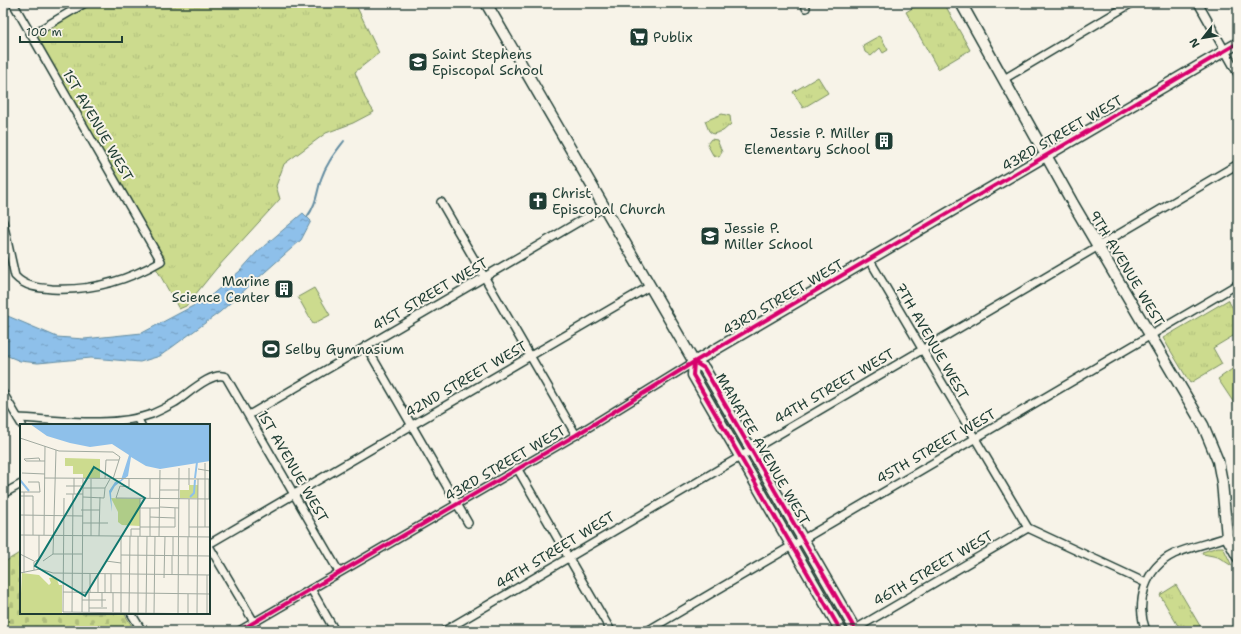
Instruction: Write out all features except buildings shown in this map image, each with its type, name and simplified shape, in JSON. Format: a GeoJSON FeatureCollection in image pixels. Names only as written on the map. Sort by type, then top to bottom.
{"type":"FeatureCollection","features":[{"type":"Feature","properties":{"kind":"street","name":"1ST AVENUE WEST"},"geometry":{"type":"LineString","coordinates":[[3,222],[15,276],[20,282],[32,286],[69,290],[97,286],[129,278],[161,261],[12,3]]}},
{"type":"Feature","properties":{"kind":"street"},"geometry":{"type":"LineString","coordinates":[[31,35],[85,3]]}},
{"type":"Feature","properties":{"kind":"street","name":"MANATEE AVENUE WEST"},"geometry":{"type":"LineString","coordinates":[[486,3],[694,362],[704,368],[855,630]]}},
{"type":"Feature","properties":{"kind":"street"},"geometry":{"type":"LineString","coordinates":[[1004,79],[1132,3]]}},
{"type":"Feature","properties":{"kind":"street"},"geometry":{"type":"LineString","coordinates":[[1198,3],[1238,74]]}},
{"type":"Feature","properties":{"kind":"street","name":"9TH AVENUE WEST"},"geometry":{"type":"LineString","coordinates":[[964,4],[1046,156],[1203,425],[1215,452],[1222,482],[1227,537],[1238,557]]}},
{"type":"Feature","properties":{"kind":"street","name":"43RD STREET WEST"},"geometry":{"type":"LineString","coordinates":[[240,631],[517,468],[576,435],[694,362],[1238,43]]}},
{"type":"Feature","properties":{"kind":"street","name":"44TH STREET WEST"},"geometry":{"type":"LineString","coordinates":[[444,631],[1238,164]]}},
{"type":"Feature","properties":{"kind":"street"},"geometry":{"type":"LineString","coordinates":[[441,202],[576,435]]}},
{"type":"Feature","properties":{"kind":"street","name":"41ST STREET WEST"},"geometry":{"type":"LineString","coordinates":[[248,415],[604,206]]}},
{"type":"Feature","properties":{"kind":"street","name":"7TH AVENUE WEST"},"geometry":{"type":"LineString","coordinates":[[869,259],[1028,528]]}},
{"type":"Feature","properties":{"kind":"street","name":"45TH STREET WEST"},"geometry":{"type":"LineString","coordinates":[[647,631],[1238,284]]}},
{"type":"Feature","properties":{"kind":"street","name":"42ND STREET WEST"},"geometry":{"type":"LineString","coordinates":[[210,544],[650,286]]}},
{"type":"Feature","properties":{"kind":"street"},"geometry":{"type":"LineString","coordinates":[[366,346],[468,523]]}},
{"type":"Feature","properties":{"kind":"street","name":"MANATEE AVENUE WEST"},"geometry":{"type":"LineString","coordinates":[[694,362],[692,375],[841,631]]}},
{"type":"Feature","properties":{"kind":"street","name":"1ST AVENUE WEST"},"geometry":{"type":"LineString","coordinates":[[137,418],[166,407],[210,379],[223,375],[230,381],[248,415],[339,572]]}},
{"type":"Feature","properties":{"kind":"street"},"geometry":{"type":"LineString","coordinates":[[3,393],[21,424]]}},
{"type":"Feature","properties":{"kind":"street"},"geometry":{"type":"LineString","coordinates":[[18,418],[87,421],[137,418],[140,424]]}},
{"type":"Feature","properties":{"kind":"street"},"geometry":{"type":"LineString","coordinates":[[517,468],[611,631]]}},
{"type":"Feature","properties":{"kind":"street"},"geometry":{"type":"LineString","coordinates":[[3,494],[20,485]]}},
{"type":"Feature","properties":{"kind":"street"},"geometry":{"type":"LineString","coordinates":[[1028,528],[1146,583]]}},
{"type":"Feature","properties":{"kind":"street","name":"46TH STREET WEST"},"geometry":{"type":"LineString","coordinates":[[855,630],[1028,528]]}},
{"type":"Feature","properties":{"kind":"street"},"geometry":{"type":"LineString","coordinates":[[1146,631],[1142,621],[1141,602],[1146,583],[1157,566],[1173,555],[1227,537]]}},
{"type":"Feature","properties":{"kind":"street"},"geometry":{"type":"LineString","coordinates":[[210,547],[254,622]]}},
{"type":"Feature","properties":{"kind":"street"},"geometry":{"type":"LineString","coordinates":[[311,589],[335,631]]}},
{"type":"Feature","properties":{"kind":"street"},"geometry":{"type":"LineString","coordinates":[[132,614],[142,631]]}},
{"type":"Feature","properties":{"kind":"green space"},"geometry":{"type":"Polygon","coordinates":[[[91,3],[355,3],[379,53],[355,72],[365,98],[374,112],[353,123],[326,133],[284,164],[276,186],[280,199],[216,269],[186,306],[179,309],[156,268],[166,262],[36,36],[91,3]]]}},
{"type":"Feature","properties":{"kind":"green space"},"geometry":{"type":"Polygon","coordinates":[[[921,3],[944,3],[970,50],[938,69],[906,12],[921,3]]]}},
{"type":"Feature","properties":{"kind":"green space"},"geometry":{"type":"Polygon","coordinates":[[[879,36],[888,50],[883,53],[880,48],[871,56],[865,52],[863,45],[879,36]]]}},
{"type":"Feature","properties":{"kind":"green space"},"geometry":{"type":"Polygon","coordinates":[[[818,77],[828,93],[803,108],[793,92],[818,77]]]}},
{"type":"Feature","properties":{"kind":"green space"},"geometry":{"type":"Polygon","coordinates":[[[722,114],[730,116],[731,124],[723,131],[713,134],[709,131],[705,121],[722,114]]]}},
{"type":"Feature","properties":{"kind":"green space"},"geometry":{"type":"Polygon","coordinates":[[[711,139],[717,140],[722,152],[719,157],[713,155],[707,144],[711,139]]]}},
{"type":"Feature","properties":{"kind":"green space"},"geometry":{"type":"Polygon","coordinates":[[[314,288],[330,315],[313,324],[298,297],[314,288]]]}},
{"type":"Feature","properties":{"kind":"green space"},"geometry":{"type":"Polygon","coordinates":[[[1228,300],[1238,317],[1238,333],[1213,348],[1222,364],[1190,383],[1163,338],[1228,300]]]}},
{"type":"Feature","properties":{"kind":"green space"},"geometry":{"type":"Polygon","coordinates":[[[1238,365],[1238,409],[1218,379],[1238,365]]]}},
{"type":"Feature","properties":{"kind":"green space"},"geometry":{"type":"Polygon","coordinates":[[[1223,547],[1232,566],[1218,557],[1203,554],[1202,552],[1223,547]]]}},
{"type":"Feature","properties":{"kind":"green space"},"geometry":{"type":"Polygon","coordinates":[[[20,553],[20,614],[125,614],[135,631],[3,631],[3,563],[20,553]]]}},
{"type":"Feature","properties":{"kind":"green space"},"geometry":{"type":"Polygon","coordinates":[[[1176,585],[1203,631],[1181,631],[1160,595],[1176,585]]]}},
{"type":"Feature","properties":{"kind":"water"},"geometry":{"type":"Polygon","coordinates":[[[303,213],[311,221],[301,240],[220,312],[160,356],[140,362],[91,358],[38,363],[20,361],[3,354],[3,314],[57,337],[84,339],[142,333],[208,298],[240,271],[257,252],[303,213]]]}},
{"type":"Feature","properties":{"kind":"waterway"},"geometry":{"type":"LineString","coordinates":[[307,217],[314,204],[325,168],[344,141]]}},
{"type":"Feature","properties":{"kind":"cycle path"},"geometry":{"type":"LineString","coordinates":[[239,631],[576,435],[694,362],[1238,43]]}},
{"type":"Feature","properties":{"kind":"cycle path"},"geometry":{"type":"LineString","coordinates":[[694,362],[704,368],[856,631]]}},
{"type":"Feature","properties":{"kind":"cycle path"},"geometry":{"type":"LineString","coordinates":[[694,362],[693,375],[841,631]]}},
{"type":"Feature","properties":{"kind":"place","name":"Publix"},"geometry":{"type":"Point","coordinates":[639,37]}},
{"type":"Feature","properties":{"kind":"place","name":"Saint Stephens Episcopal School"},"geometry":{"type":"Point","coordinates":[418,62]}},
{"type":"Feature","properties":{"kind":"place","name":"Jessie P. Miller Elementary School"},"geometry":{"type":"Point","coordinates":[884,141]}},
{"type":"Feature","properties":{"kind":"place","name":"Christ Episcopal Church"},"geometry":{"type":"Point","coordinates":[538,201]}},
{"type":"Feature","properties":{"kind":"place","name":"Jessie P. Miller School"},"geometry":{"type":"Point","coordinates":[710,236]}},
{"type":"Feature","properties":{"kind":"place","name":"Marine Science Center"},"geometry":{"type":"Point","coordinates":[284,289]}},
{"type":"Feature","properties":{"kind":"place","name":"Selby Gymnasium"},"geometry":{"type":"Point","coordinates":[271,349]}}]}
